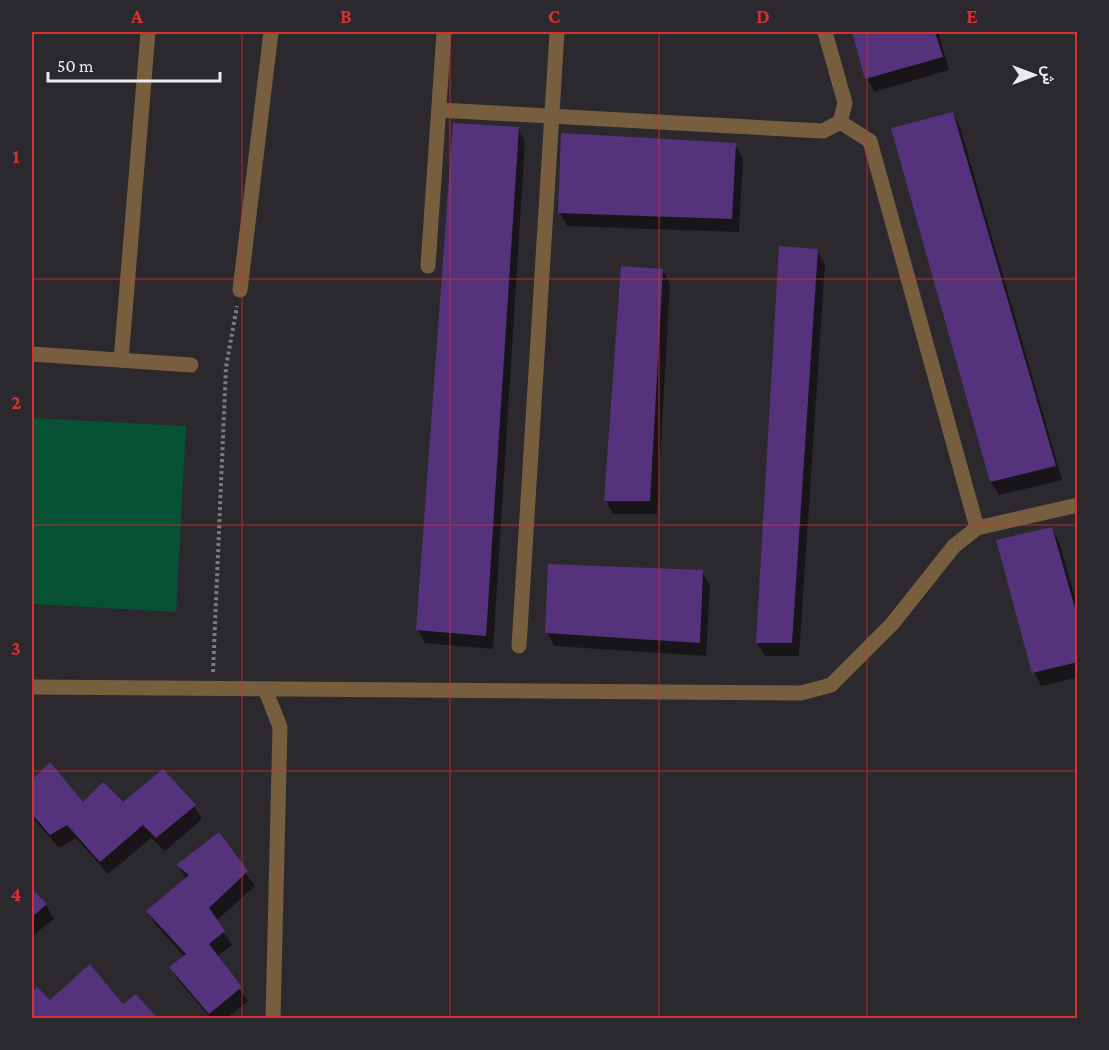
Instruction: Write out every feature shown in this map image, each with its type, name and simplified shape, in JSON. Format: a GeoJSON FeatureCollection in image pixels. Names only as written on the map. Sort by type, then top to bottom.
{"type":"FeatureCollection","features":[{"type":"Feature","properties":{"kind":"lane"},"geometry":{"type":"LineString","coordinates":[[121,360],[148,32]]}},
{"type":"Feature","properties":{"kind":"lane"},"geometry":{"type":"LineString","coordinates":[[240,290],[271,32]]}},
{"type":"Feature","properties":{"kind":"lane"},"geometry":{"type":"LineString","coordinates":[[428,266],[444,32]]}},
{"type":"Feature","properties":{"kind":"lane"},"geometry":{"type":"LineString","coordinates":[[519,646],[557,32]]}},
{"type":"Feature","properties":{"kind":"lane"},"geometry":{"type":"LineString","coordinates":[[439,110],[823,131],[840,122],[845,103],[825,32]]}},
{"type":"Feature","properties":{"kind":"lane"},"geometry":{"type":"LineString","coordinates":[[840,122],[870,141],[977,528]]}},
{"type":"Feature","properties":{"kind":"lane"},"geometry":{"type":"LineString","coordinates":[[32,354],[191,365]]}},
{"type":"Feature","properties":{"kind":"lane"},"geometry":{"type":"LineString","coordinates":[[32,687],[801,693],[831,685],[892,624],[954,546],[977,528],[1077,505]]}},
{"type":"Feature","properties":{"kind":"lane"},"geometry":{"type":"LineString","coordinates":[[266,689],[280,727],[273,1018]]}},
{"type":"Feature","properties":{"kind":"path"},"geometry":{"type":"LineString","coordinates":[[213,688],[226,368],[240,290]]}},
{"type":"Feature","properties":{"kind":"green space"},"geometry":{"type":"Polygon","coordinates":[[[32,418],[186,426],[176,612],[32,604],[32,418]]]}},
{"type":"Feature","properties":{"kind":"building"},"geometry":{"type":"Polygon","coordinates":[[[852,32],[935,32],[943,57],[865,79],[852,32]]]}},
{"type":"Feature","properties":{"kind":"building"},"geometry":{"type":"Polygon","coordinates":[[[953,112],[1056,466],[990,482],[891,128],[953,112]]]}},
{"type":"Feature","properties":{"kind":"building"},"geometry":{"type":"Polygon","coordinates":[[[453,123],[519,127],[486,636],[416,630],[453,123]]]}},
{"type":"Feature","properties":{"kind":"building"},"geometry":{"type":"Polygon","coordinates":[[[561,133],[736,143],[732,219],[558,213],[561,133]]]}},
{"type":"Feature","properties":{"kind":"building"},"geometry":{"type":"Polygon","coordinates":[[[779,246],[818,249],[792,643],[756,643],[779,246]]]}},
{"type":"Feature","properties":{"kind":"building"},"geometry":{"type":"Polygon","coordinates":[[[621,266],[663,269],[650,501],[604,501],[621,266]]]}},
{"type":"Feature","properties":{"kind":"building"},"geometry":{"type":"Polygon","coordinates":[[[1052,527],[1078,619],[1078,662],[1032,673],[996,540],[1052,527]]]}},
{"type":"Feature","properties":{"kind":"building"},"geometry":{"type":"Polygon","coordinates":[[[548,564],[703,570],[700,643],[545,633],[548,564]]]}},
{"type":"Feature","properties":{"kind":"building"},"geometry":{"type":"Polygon","coordinates":[[[50,762],[83,802],[103,782],[123,802],[163,769],[196,805],[156,838],[143,825],[100,862],[67,825],[50,835],[32,814],[32,780],[50,762]]]}},
{"type":"Feature","properties":{"kind":"building"},"geometry":{"type":"Polygon","coordinates":[[[219,832],[248,871],[209,908],[225,931],[209,944],[242,987],[209,1014],[169,967],[186,954],[146,911],[189,875],[176,865],[219,832]]]}},
{"type":"Feature","properties":{"kind":"building"},"geometry":{"type":"Polygon","coordinates":[[[32,889],[47,904],[32,917],[32,889]]]}},
{"type":"Feature","properties":{"kind":"building"},"geometry":{"type":"Polygon","coordinates":[[[90,964],[123,1004],[136,994],[157,1018],[32,1018],[32,993],[37,987],[50,1000],[90,964]]]}}]}
